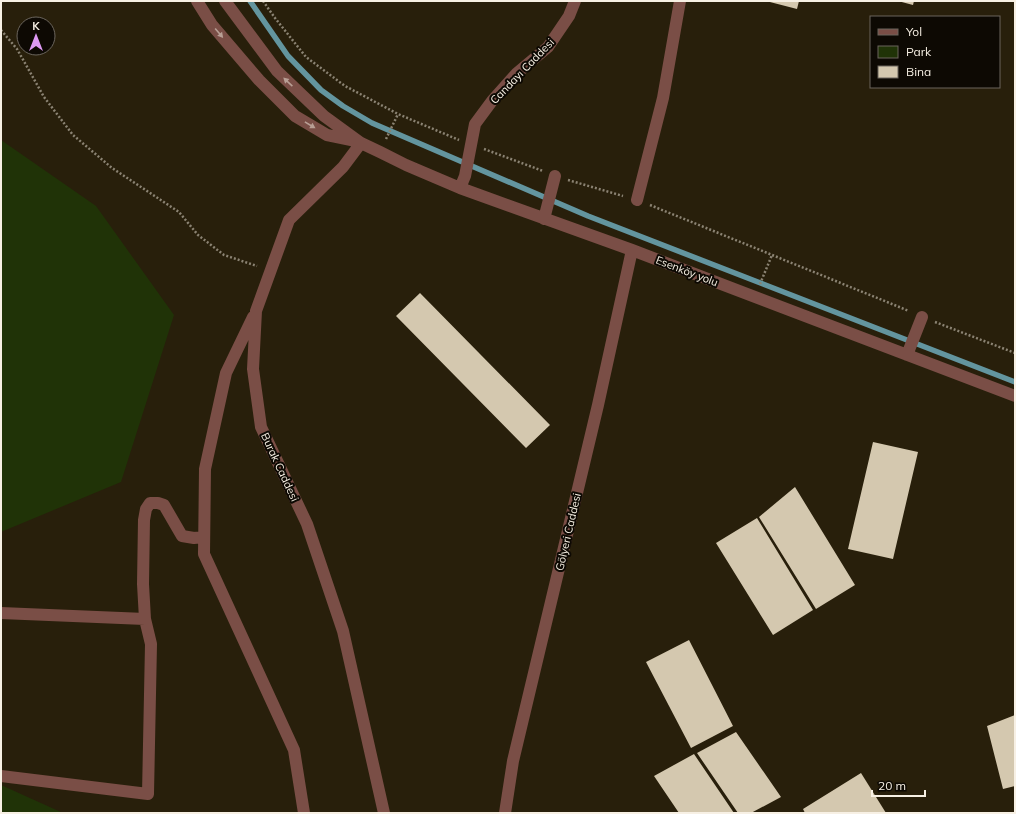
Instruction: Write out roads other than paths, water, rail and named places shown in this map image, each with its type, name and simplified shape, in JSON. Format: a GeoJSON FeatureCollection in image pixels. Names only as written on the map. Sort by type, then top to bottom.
{"type":"FeatureCollection","features":[{"type":"Feature","properties":{"kind":"street"},"geometry":{"type":"LineString","coordinates":[[196,1],[212,25],[259,80],[295,116],[327,135],[361,142]]}},
{"type":"Feature","properties":{"kind":"street"},"geometry":{"type":"LineString","coordinates":[[225,1],[277,71],[324,116],[361,142]]}},
{"type":"Feature","properties":{"kind":"street","name":"Candayı Caddesi"},"geometry":{"type":"LineString","coordinates":[[460,188],[466,173],[475,124],[492,101],[517,73],[548,47],[569,16],[575,1]]}},
{"type":"Feature","properties":{"kind":"street"},"geometry":{"type":"LineString","coordinates":[[637,200],[663,98],[680,1]]}},
{"type":"Feature","properties":{"kind":"street","name":"Esenköy yolu"},"geometry":{"type":"LineString","coordinates":[[361,142],[406,165],[460,188],[545,213],[632,250],[908,352],[1015,396]]}},
{"type":"Feature","properties":{"kind":"street","name":"Burak Caddesi"},"geometry":{"type":"LineString","coordinates":[[361,142],[343,167],[289,220],[256,311],[253,369],[261,427],[307,524],[343,631],[384,813]]}},
{"type":"Feature","properties":{"kind":"street"},"geometry":{"type":"LineString","coordinates":[[545,213],[555,176]]}},
{"type":"Feature","properties":{"kind":"street","name":"Gölyeri Caddesi"},"geometry":{"type":"LineString","coordinates":[[505,813],[513,760],[596,413],[632,250]]}},
{"type":"Feature","properties":{"kind":"street"},"geometry":{"type":"LineString","coordinates":[[256,311],[226,373],[205,469],[204,554],[294,750],[304,813]]}},
{"type":"Feature","properties":{"kind":"street"},"geometry":{"type":"LineString","coordinates":[[908,352],[922,316]]}},
{"type":"Feature","properties":{"kind":"street"},"geometry":{"type":"LineString","coordinates":[[1,776],[148,794],[151,644],[145,619],[143,584],[144,520],[146,509],[150,503],[158,503],[164,506],[182,536],[194,538],[204,537]]}},
{"type":"Feature","properties":{"kind":"street"},"geometry":{"type":"LineString","coordinates":[[1,614],[145,619]]}},
{"type":"Feature","properties":{"kind":"waterway"},"geometry":{"type":"LineString","coordinates":[[250,1],[288,56],[321,90],[343,106],[372,123],[588,216],[1015,382]]}}]}
